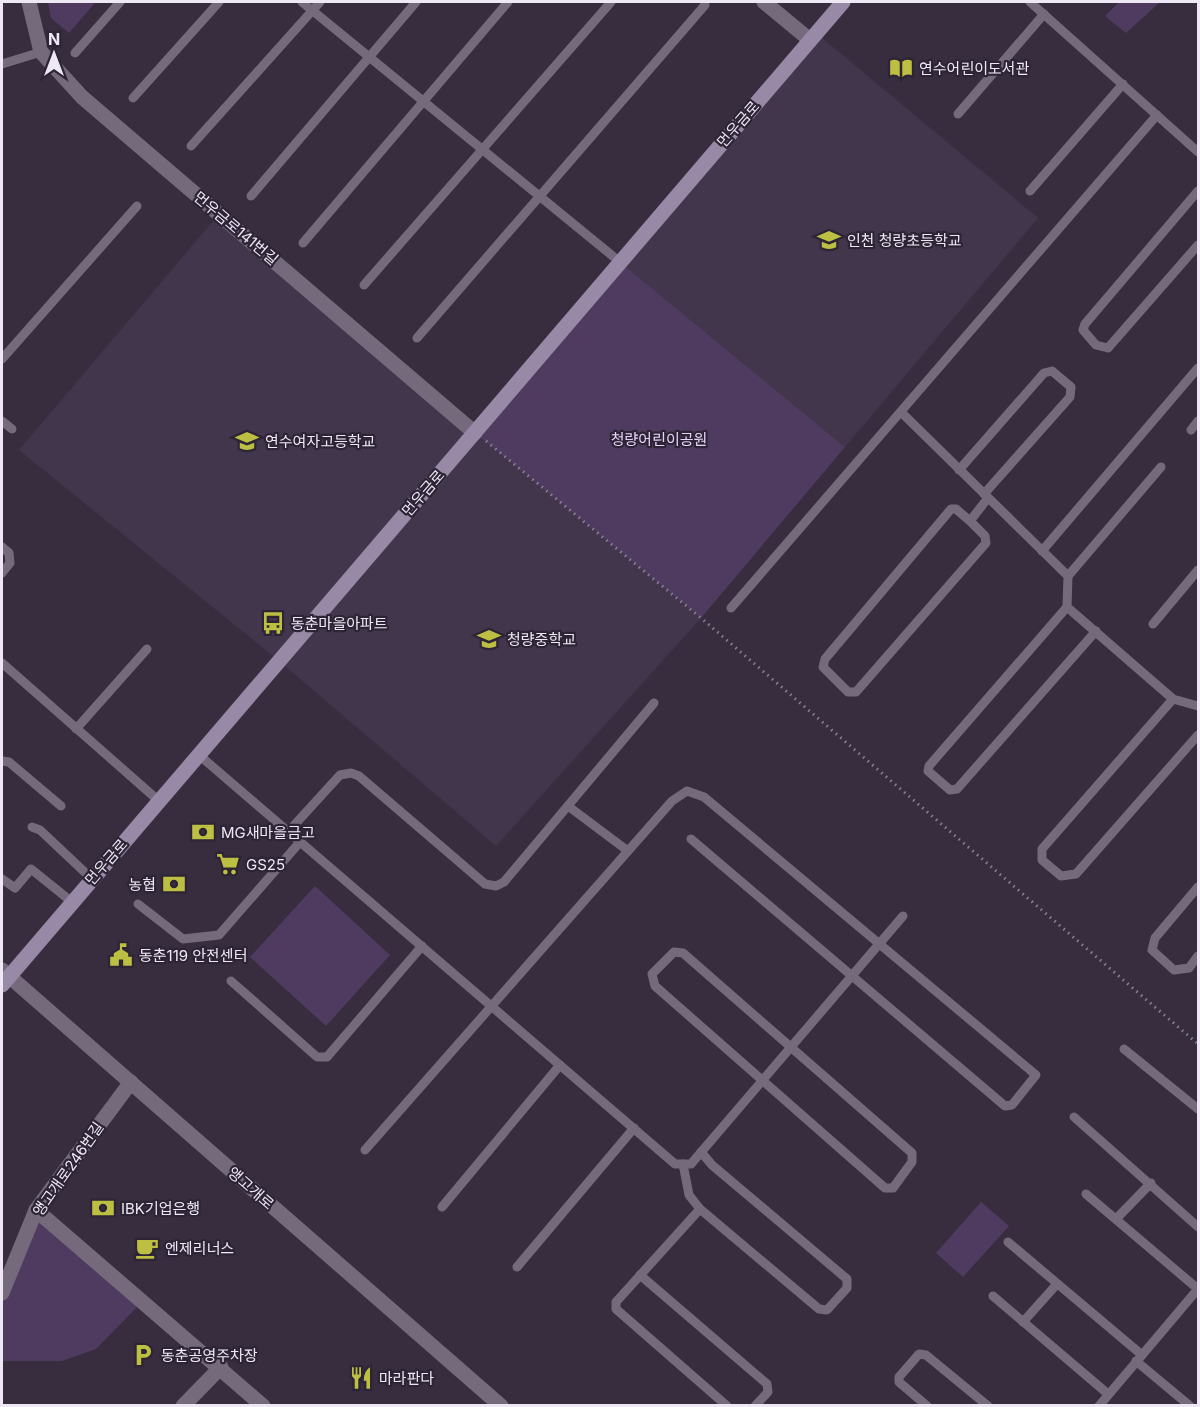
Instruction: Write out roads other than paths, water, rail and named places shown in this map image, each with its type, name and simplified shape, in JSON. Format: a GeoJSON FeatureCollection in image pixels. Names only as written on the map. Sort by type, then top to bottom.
{"type":"FeatureCollection","features":[{"type":"Feature","properties":{"kind":"main road","name":"먼우금로"},"geometry":{"type":"LineString","coordinates":[[4,977],[199,755],[843,2]]}},
{"type":"Feature","properties":{"kind":"street","name":"먼우금로141번길"},"geometry":{"type":"LineString","coordinates":[[29,2],[41,52],[82,97],[475,433]]}},
{"type":"Feature","properties":{"kind":"street"},"geometry":{"type":"LineString","coordinates":[[764,2],[810,40]]}},
{"type":"Feature","properties":{"kind":"street","name":"앵고개로"},"geometry":{"type":"LineString","coordinates":[[4,977],[131,1083],[501,1406]]}},
{"type":"Feature","properties":{"kind":"street","name":"앵고개로246번길"},"geometry":{"type":"LineString","coordinates":[[2,1293],[36,1210],[131,1083]]}},
{"type":"Feature","properties":{"kind":"street"},"geometry":{"type":"LineString","coordinates":[[36,1210],[221,1367],[263,1406]]}},
{"type":"Feature","properties":{"kind":"street"},"geometry":{"type":"LineString","coordinates":[[183,1406],[221,1367]]}},
{"type":"Feature","properties":{"kind":"lane"},"geometry":{"type":"LineString","coordinates":[[75,53],[120,2]]}},
{"type":"Feature","properties":{"kind":"lane"},"geometry":{"type":"LineString","coordinates":[[133,98],[219,2]]}},
{"type":"Feature","properties":{"kind":"lane"},"geometry":{"type":"LineString","coordinates":[[302,2],[620,262]]}},
{"type":"Feature","properties":{"kind":"lane"},"geometry":{"type":"LineString","coordinates":[[191,146],[320,2]]}},
{"type":"Feature","properties":{"kind":"lane"},"geometry":{"type":"LineString","coordinates":[[251,196],[416,2]]}},
{"type":"Feature","properties":{"kind":"lane"},"geometry":{"type":"LineString","coordinates":[[303,243],[508,2]]}},
{"type":"Feature","properties":{"kind":"lane"},"geometry":{"type":"LineString","coordinates":[[364,285],[611,2]]}},
{"type":"Feature","properties":{"kind":"lane"},"geometry":{"type":"LineString","coordinates":[[1030,2],[1198,152]]}},
{"type":"Feature","properties":{"kind":"lane"},"geometry":{"type":"LineString","coordinates":[[417,338],[705,5]]}},
{"type":"Feature","properties":{"kind":"lane"},"geometry":{"type":"LineString","coordinates":[[958,114],[1044,14]]}},
{"type":"Feature","properties":{"kind":"lane"},"geometry":{"type":"LineString","coordinates":[[2,64],[41,52]]}},
{"type":"Feature","properties":{"kind":"lane"},"geometry":{"type":"LineString","coordinates":[[1030,191],[1123,84]]}},
{"type":"Feature","properties":{"kind":"lane"},"geometry":{"type":"LineString","coordinates":[[731,608],[1157,115]]}},
{"type":"Feature","properties":{"kind":"lane"},"geometry":{"type":"LineString","coordinates":[[1198,191],[1085,324],[1083,330],[1096,345],[1108,348],[1198,245]]}},
{"type":"Feature","properties":{"kind":"lane"},"geometry":{"type":"LineString","coordinates":[[2,359],[137,206]]}},
{"type":"Feature","properties":{"kind":"lane"},"geometry":{"type":"LineString","coordinates":[[1042,551],[1198,368]]}},
{"type":"Feature","properties":{"kind":"lane"},"geometry":{"type":"LineString","coordinates":[[959,470],[1044,373],[1052,371],[1071,387],[1070,397],[986,496],[970,520]]}},
{"type":"Feature","properties":{"kind":"lane"},"geometry":{"type":"LineString","coordinates":[[901,412],[1068,576]]}},
{"type":"Feature","properties":{"kind":"lane"},"geometry":{"type":"LineString","coordinates":[[2,421],[12,429]]}},
{"type":"Feature","properties":{"kind":"lane"},"geometry":{"type":"LineString","coordinates":[[1191,430],[1198,421]]}},
{"type":"Feature","properties":{"kind":"lane"},"geometry":{"type":"LineString","coordinates":[[1096,631],[957,789],[950,790],[928,771],[929,766],[1067,607],[1068,576],[1161,467]]}},
{"type":"Feature","properties":{"kind":"lane"},"geometry":{"type":"LineString","coordinates":[[951,508],[956,508],[970,520],[985,536],[986,543],[856,692],[848,692],[823,667],[825,659],[951,508]]}},
{"type":"Feature","properties":{"kind":"lane"},"geometry":{"type":"LineString","coordinates":[[2,547],[9,553],[10,564],[2,573]]}},
{"type":"Feature","properties":{"kind":"lane"},"geometry":{"type":"LineString","coordinates":[[1154,624],[1198,570]]}},
{"type":"Feature","properties":{"kind":"lane"},"geometry":{"type":"LineString","coordinates":[[1067,607],[1173,699],[1198,706]]}},
{"type":"Feature","properties":{"kind":"lane"},"geometry":{"type":"LineString","coordinates":[[76,729],[147,649]]}},
{"type":"Feature","properties":{"kind":"lane"},"geometry":{"type":"LineString","coordinates":[[2,663],[159,801]]}},
{"type":"Feature","properties":{"kind":"lane"},"geometry":{"type":"LineString","coordinates":[[1173,699],[1042,849],[1042,860],[1061,876],[1076,874],[1198,735]]}},
{"type":"Feature","properties":{"kind":"lane"},"geometry":{"type":"LineString","coordinates":[[288,831],[340,775],[351,773],[358,776],[484,884],[496,886],[504,882],[654,703]]}},
{"type":"Feature","properties":{"kind":"lane"},"geometry":{"type":"LineString","coordinates":[[199,755],[675,1164],[691,1164],[903,916]]}},
{"type":"Feature","properties":{"kind":"lane"},"geometry":{"type":"LineString","coordinates":[[2,761],[9,762],[61,806]]}},
{"type":"Feature","properties":{"kind":"lane"},"geometry":{"type":"LineString","coordinates":[[365,1150],[672,801],[687,791],[704,797],[878,945],[1036,1074],[1012,1105],[1005,1106],[691,839]]}},
{"type":"Feature","properties":{"kind":"lane"},"geometry":{"type":"LineString","coordinates":[[568,806],[628,851]]}},
{"type":"Feature","properties":{"kind":"lane"},"geometry":{"type":"LineString","coordinates":[[32,827],[40,830],[92,879]]}},
{"type":"Feature","properties":{"kind":"lane"},"geometry":{"type":"LineString","coordinates":[[138,903],[183,939],[200,939],[219,935],[300,842]]}},
{"type":"Feature","properties":{"kind":"lane"},"geometry":{"type":"LineString","coordinates":[[2,879],[15,888],[31,869],[72,902]]}},
{"type":"Feature","properties":{"kind":"lane"},"geometry":{"type":"LineString","coordinates":[[1198,887],[1155,938],[1152,950],[1174,970],[1189,968],[1198,956]]}},
{"type":"Feature","properties":{"kind":"lane"},"geometry":{"type":"LineString","coordinates":[[231,981],[317,1057],[327,1057],[422,946]]}},
{"type":"Feature","properties":{"kind":"lane"},"geometry":{"type":"LineString","coordinates":[[674,952],[683,953],[791,1047],[912,1153],[912,1162],[893,1188],[885,1188],[655,986],[652,974],[674,952]]}},
{"type":"Feature","properties":{"kind":"lane"},"geometry":{"type":"LineString","coordinates":[[1124,1050],[1198,1109]]}},
{"type":"Feature","properties":{"kind":"lane"},"geometry":{"type":"LineString","coordinates":[[442,1207],[560,1065]]}},
{"type":"Feature","properties":{"kind":"lane"},"geometry":{"type":"LineString","coordinates":[[1074,1118],[1151,1183],[1198,1227]]}},
{"type":"Feature","properties":{"kind":"lane"},"geometry":{"type":"LineString","coordinates":[[517,1267],[634,1128]]}},
{"type":"Feature","properties":{"kind":"lane"},"geometry":{"type":"LineString","coordinates":[[683,1164],[689,1195],[700,1209],[819,1309],[827,1310],[848,1288],[848,1279],[712,1165],[701,1152]]}},
{"type":"Feature","properties":{"kind":"lane"},"geometry":{"type":"LineString","coordinates":[[1116,1219],[1151,1183]]}},
{"type":"Feature","properties":{"kind":"lane"},"geometry":{"type":"LineString","coordinates":[[1086,1194],[1198,1289],[1099,1406]]}},
{"type":"Feature","properties":{"kind":"lane"},"geometry":{"type":"LineString","coordinates":[[700,1209],[616,1302],[616,1309],[727,1406]]}},
{"type":"Feature","properties":{"kind":"lane"},"geometry":{"type":"LineString","coordinates":[[1008,1242],[1190,1406]]}},
{"type":"Feature","properties":{"kind":"lane"},"geometry":{"type":"LineString","coordinates":[[640,1275],[767,1384],[768,1392],[755,1406]]}},
{"type":"Feature","properties":{"kind":"lane"},"geometry":{"type":"LineString","coordinates":[[1023,1322],[1057,1284]]}},
{"type":"Feature","properties":{"kind":"lane"},"geometry":{"type":"LineString","coordinates":[[993,1296],[1108,1394]]}},
{"type":"Feature","properties":{"kind":"lane"},"geometry":{"type":"LineString","coordinates":[[927,1406],[899,1382],[899,1377],[918,1354],[926,1354],[988,1406]]}},
{"type":"Feature","properties":{"kind":"place","name":"연수어린이도서관"},"geometry":{"type":"Point","coordinates":[901,68]}},
{"type":"Feature","properties":{"kind":"place","name":"인천 청량초등학교"},"geometry":{"type":"Point","coordinates":[829,240]}},
{"type":"Feature","properties":{"kind":"place","name":"연수여자고등학교"},"geometry":{"type":"Point","coordinates":[247,441]}},
{"type":"Feature","properties":{"kind":"place","name":"동춘마을아파트"},"geometry":{"type":"Point","coordinates":[273,623]}},
{"type":"Feature","properties":{"kind":"place","name":"청량중학교"},"geometry":{"type":"Point","coordinates":[489,639]}},
{"type":"Feature","properties":{"kind":"place","name":"MG새마을금고"},"geometry":{"type":"Point","coordinates":[203,832]}},
{"type":"Feature","properties":{"kind":"place","name":"GS25"},"geometry":{"type":"Point","coordinates":[228,864]}},
{"type":"Feature","properties":{"kind":"place","name":"농협"},"geometry":{"type":"Point","coordinates":[174,884]}},
{"type":"Feature","properties":{"kind":"place","name":"동춘119 안전센터"},"geometry":{"type":"Point","coordinates":[121,955]}},
{"type":"Feature","properties":{"kind":"place","name":"IBK기업은행"},"geometry":{"type":"Point","coordinates":[103,1208]}},
{"type":"Feature","properties":{"kind":"place","name":"엔제리너스"},"geometry":{"type":"Point","coordinates":[147,1248]}},
{"type":"Feature","properties":{"kind":"place","name":"동춘공영주차장"},"geometry":{"type":"Point","coordinates":[143,1355]}},
{"type":"Feature","properties":{"kind":"place","name":"마라판다"},"geometry":{"type":"Point","coordinates":[361,1378]}},
{"type":"Feature","properties":{"kind":"park label","name":"청량어린이공원"},"geometry":{"type":"Point","coordinates":[659,439]}}]}
